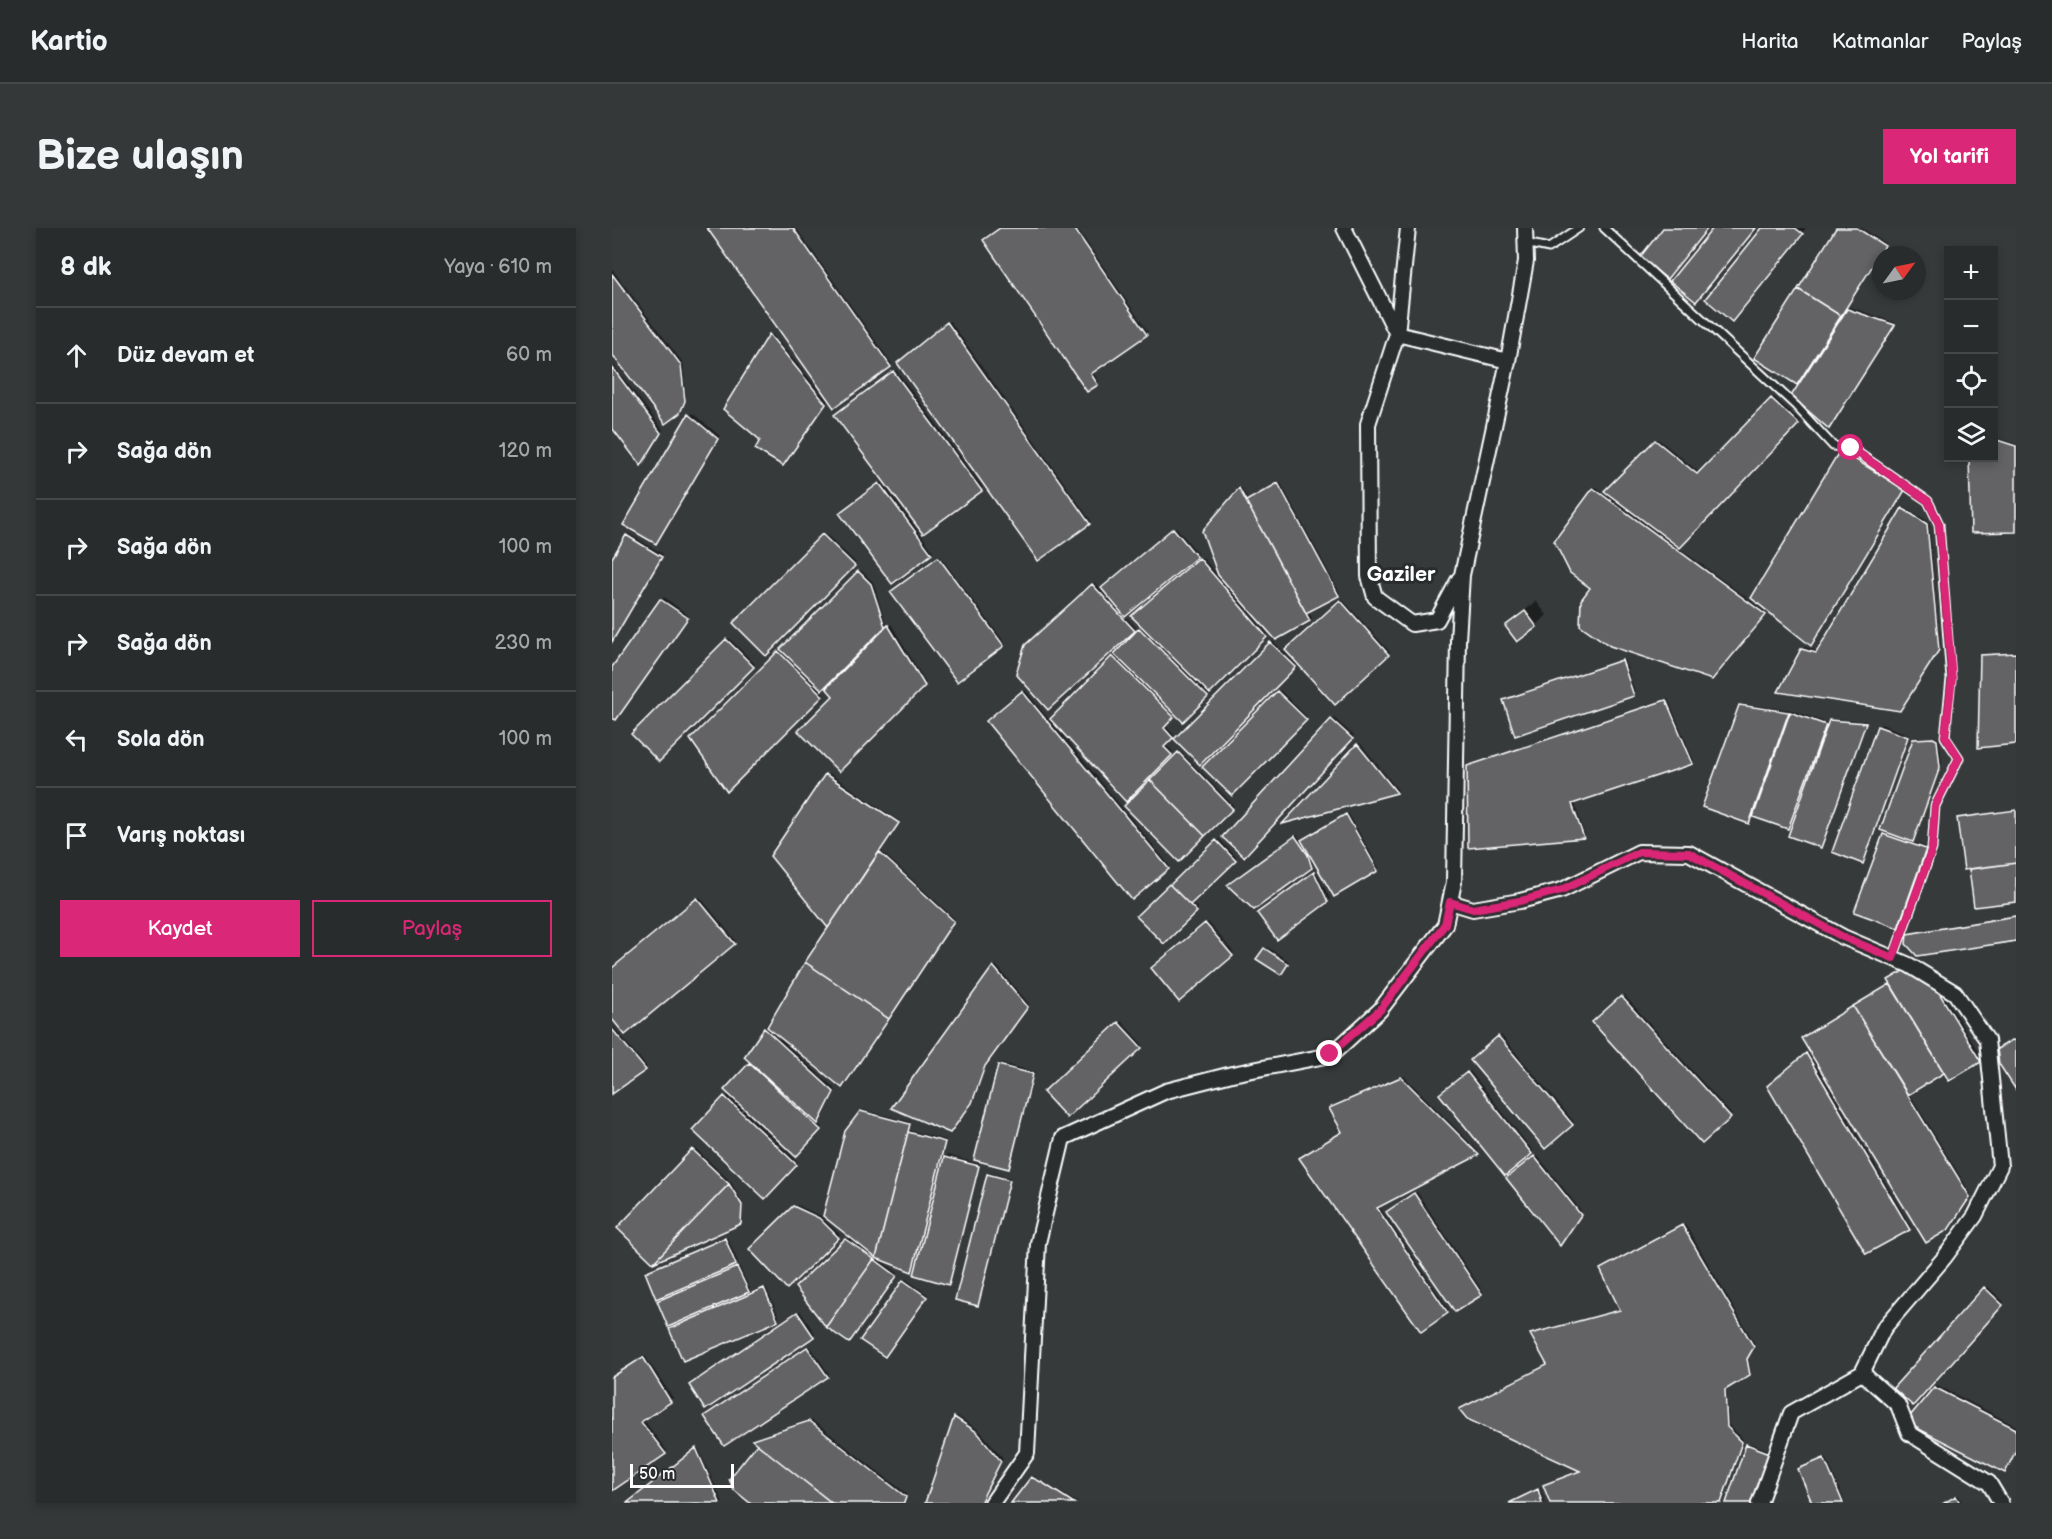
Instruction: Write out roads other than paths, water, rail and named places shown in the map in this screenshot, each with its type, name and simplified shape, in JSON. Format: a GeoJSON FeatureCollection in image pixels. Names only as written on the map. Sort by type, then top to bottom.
{"type":"FeatureCollection","features":[{"type":"Feature","properties":{"kind":"street"},"geometry":{"type":"LineString","coordinates":[[1344,228],[1397,334],[1508,361]]}},
{"type":"Feature","properties":{"kind":"street"},"geometry":{"type":"LineString","coordinates":[[1408,228],[1397,334],[1368,424],[1369,576],[1375,597],[1412,624],[1437,620],[1462,574]]}},
{"type":"Feature","properties":{"kind":"street"},"geometry":{"type":"LineString","coordinates":[[992,1503],[1027,1453],[1038,1243],[1063,1138],[1166,1091],[1232,1074],[1330,1054],[1380,1010],[1445,924],[1454,882],[1458,640],[1462,574],[1508,361],[1526,261],[1525,228]]}},
{"type":"Feature","properties":{"kind":"street"},"geometry":{"type":"LineString","coordinates":[[1450,902],[1473,909],[1520,901],[1562,890],[1639,852],[1689,853],[1843,937],[1909,965],[1954,993],[1987,1040],[2000,1166],[1975,1216],[1944,1258],[1884,1328],[1862,1373],[1791,1413],[1759,1503]]}},
{"type":"Feature","properties":{"kind":"street"},"geometry":{"type":"LineString","coordinates":[[1862,1373],[1898,1405],[1909,1433],[1989,1483],[2001,1503]]}},
{"type":"Feature","properties":{"kind":"lane"},"geometry":{"type":"LineString","coordinates":[[1525,243],[1549,248],[1579,228]]}},
{"type":"Feature","properties":{"kind":"lane"},"geometry":{"type":"LineString","coordinates":[[1604,228],[1796,406],[1833,446],[1851,448],[1928,501],[1939,524],[1952,679],[1945,736],[1959,758],[1935,806],[1932,849],[1893,958]]}},
{"type":"Feature","properties":{"kind":"district","name":"Gaziler"},"geometry":{"type":"Point","coordinates":[1401,574]}}]}
